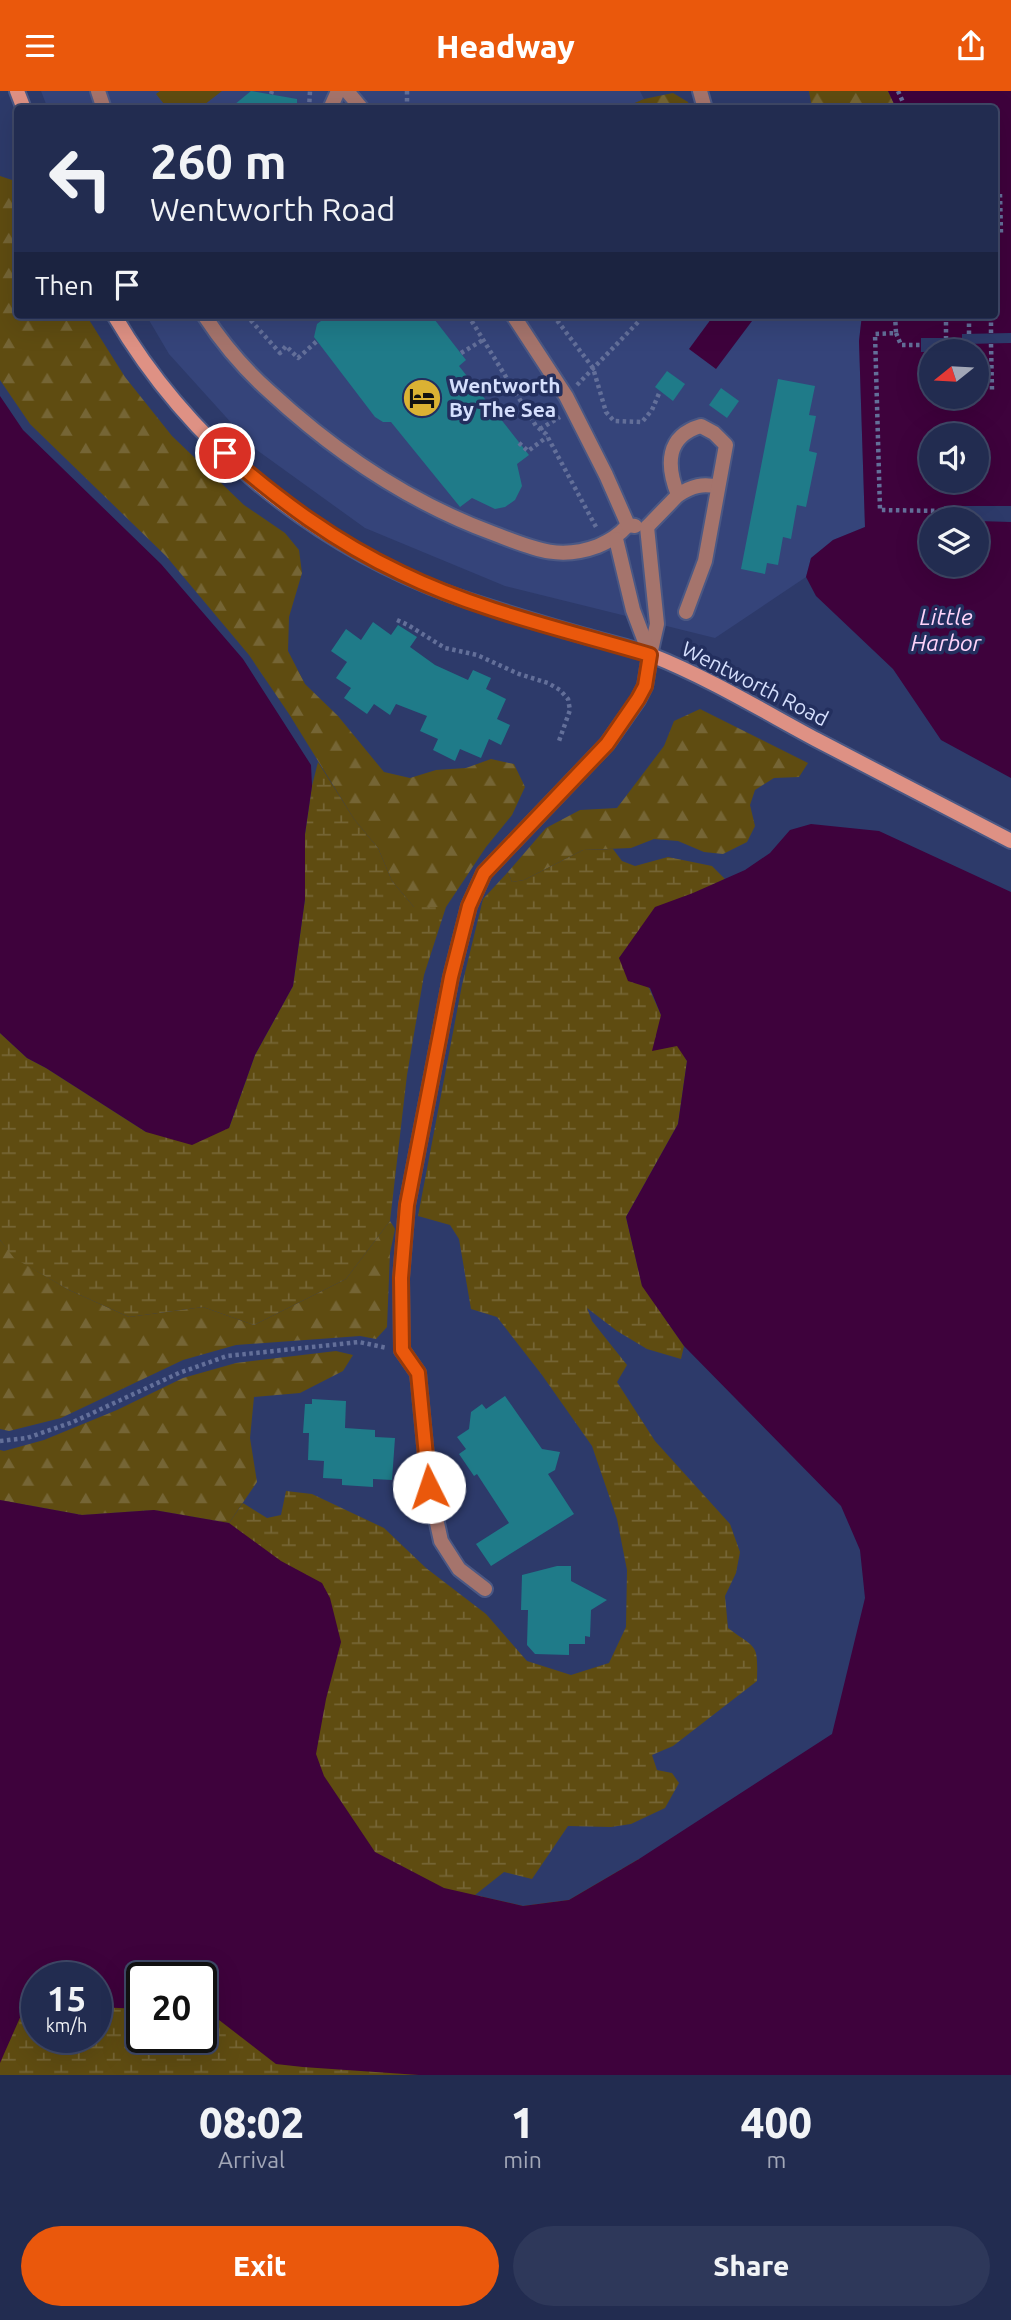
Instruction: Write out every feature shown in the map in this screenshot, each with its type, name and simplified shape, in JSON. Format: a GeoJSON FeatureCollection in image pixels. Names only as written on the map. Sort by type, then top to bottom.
{"type":"FeatureCollection","features":[{"type":"Feature","properties":{"kind":"main road","name":"Wentworth Road"},"geometry":{"type":"LineString","coordinates":[[117,319],[153,373],[187,414],[235,462],[265,489],[354,549],[401,574],[451,594],[650,655],[741,698],[1011,841]]}},
{"type":"Feature","properties":{"kind":"street"},"geometry":{"type":"LineString","coordinates":[[347,91],[359,105]]}},
{"type":"Feature","properties":{"kind":"street"},"geometry":{"type":"LineString","coordinates":[[207,319],[234,357],[270,393],[325,439],[373,474],[428,506],[489,532],[552,553],[584,551],[611,541],[628,525],[647,527]]}},
{"type":"Feature","properties":{"kind":"street"},"geometry":{"type":"LineString","coordinates":[[516,319],[566,396],[628,525]]}},
{"type":"Feature","properties":{"kind":"street"},"geometry":{"type":"LineString","coordinates":[[678,495],[669,467],[671,454],[687,430],[701,426],[714,433],[726,445],[705,561],[686,612]]}},
{"type":"Feature","properties":{"kind":"street"},"geometry":{"type":"LineString","coordinates":[[485,1589],[459,1569],[441,1541],[429,1487],[418,1373],[402,1350],[401,1278],[407,1205],[451,977],[469,906],[484,873],[607,744],[645,686],[657,624],[647,527],[678,495],[695,486],[707,484],[718,488]]}},
{"type":"Feature","properties":{"kind":"street"},"geometry":{"type":"LineString","coordinates":[[611,541],[650,655]]}},
{"type":"Feature","properties":{"kind":"path"},"geometry":{"type":"LineString","coordinates":[[1000,194],[1001,233]]}},
{"type":"Feature","properties":{"kind":"path"},"geometry":{"type":"LineString","coordinates":[[250,319],[280,353],[286,346],[298,358],[317,341]]}},
{"type":"Feature","properties":{"kind":"path"},"geometry":{"type":"LineString","coordinates":[[470,319],[611,541]]}},
{"type":"Feature","properties":{"kind":"path"},"geometry":{"type":"LineString","coordinates":[[556,319],[593,368],[606,412],[614,421],[642,422],[652,410],[660,391]]}},
{"type":"Feature","properties":{"kind":"path"},"geometry":{"type":"LineString","coordinates":[[566,396],[641,319]]}},
{"type":"Feature","properties":{"kind":"path"},"geometry":{"type":"LineString","coordinates":[[895,319],[896,333],[901,345],[919,345]]}},
{"type":"Feature","properties":{"kind":"path"},"geometry":{"type":"LineString","coordinates":[[946,319],[946,338]]}},
{"type":"Feature","properties":{"kind":"path"},"geometry":{"type":"LineString","coordinates":[[969,319],[969,334]]}},
{"type":"Feature","properties":{"kind":"path"},"geometry":{"type":"LineString","coordinates":[[991,319],[991,334]]}},
{"type":"Feature","properties":{"kind":"path"},"geometry":{"type":"LineString","coordinates":[[896,333],[875,334],[880,510],[919,511]]}},
{"type":"Feature","properties":{"kind":"path"},"geometry":{"type":"LineString","coordinates":[[461,353],[483,340]]}},
{"type":"Feature","properties":{"kind":"path"},"geometry":{"type":"LineString","coordinates":[[991,344],[992,390]]}},
{"type":"Feature","properties":{"kind":"path"},"geometry":{"type":"LineString","coordinates":[[519,443],[527,451],[547,437]]}},
{"type":"Feature","properties":{"kind":"path"},"geometry":{"type":"LineString","coordinates":[[397,620],[445,648],[477,656],[560,690],[568,699],[570,710],[559,741]]}},
{"type":"Feature","properties":{"kind":"path"},"geometry":{"type":"LineString","coordinates":[[0,1441],[27,1438],[73,1422],[178,1373],[227,1356],[359,1342],[402,1350]]}},
{"type":"Feature","properties":{"kind":"shaded area"},"geometry":{"type":"Polygon","coordinates":[[[41,91],[640,91],[644,99],[631,105],[46,105],[41,91]]]}},
{"type":"Feature","properties":{"kind":"shaded area"},"geometry":{"type":"Polygon","coordinates":[[[148,319],[862,319],[859,341],[865,527],[833,540],[811,558],[806,577],[715,638],[505,586],[365,528],[254,448],[169,354],[148,319]]]}},
{"type":"Feature","properties":{"kind":"green space"},"geometry":{"type":"Polygon","coordinates":[[[160,91],[222,91],[204,105],[165,105],[156,94],[160,91]]]}},
{"type":"Feature","properties":{"kind":"green space"},"geometry":{"type":"Polygon","coordinates":[[[809,91],[888,91],[895,105],[811,105],[809,91]]]}},
{"type":"Feature","properties":{"kind":"green space"},"geometry":{"type":"Polygon","coordinates":[[[673,93],[689,105],[630,105],[673,93]]]}},
{"type":"Feature","properties":{"kind":"green space"},"geometry":{"type":"Polygon","coordinates":[[[0,176],[14,183],[14,319],[89,319],[125,377],[172,436],[244,505],[285,533],[299,550],[302,573],[289,617],[288,651],[305,684],[338,716],[384,772],[410,778],[436,770],[466,768],[491,759],[514,764],[525,787],[512,815],[486,847],[446,907],[414,907],[392,881],[378,848],[354,819],[249,655],[166,556],[30,424],[0,380],[0,176]]]}},
{"type":"Feature","properties":{"kind":"green space"},"geometry":{"type":"Polygon","coordinates":[[[700,709],[808,763],[799,777],[774,778],[755,790],[750,805],[755,826],[747,842],[723,854],[704,852],[678,841],[654,839],[631,848],[583,850],[524,880],[512,882],[508,872],[546,828],[580,810],[617,808],[664,746],[674,721],[700,709]]]}},
{"type":"Feature","properties":{"kind":"green space"},"geometry":{"type":"Polygon","coordinates":[[[318,762],[354,819],[378,848],[392,881],[414,907],[446,907],[424,975],[407,1075],[390,1221],[346,1279],[254,1325],[203,1307],[129,1317],[69,1290],[14,1258],[0,1240],[0,1033],[27,1058],[146,1132],[229,1128],[255,1055],[293,986],[305,899],[305,834],[318,762]]]}},
{"type":"Feature","properties":{"kind":"green space"},"geometry":{"type":"Polygon","coordinates":[[[613,849],[622,861],[635,866],[668,857],[712,866],[725,879],[667,912],[641,933],[619,958],[649,988],[687,1061],[678,1124],[626,1217],[642,1285],[684,1346],[681,1359],[647,1349],[587,1308],[592,1321],[627,1365],[617,1382],[655,1441],[730,1524],[740,1552],[736,1573],[725,1596],[728,1628],[754,1648],[757,1681],[673,1746],[652,1755],[657,1770],[672,1773],[679,1783],[665,1808],[631,1824],[611,1827],[568,1826],[532,1879],[504,1872],[475,1895],[523,1906],[569,1900],[639,1859],[748,2075],[0,2075],[0,1500],[82,1515],[154,1510],[229,1523],[243,1503],[267,1518],[281,1515],[286,1491],[312,1494],[384,1528],[426,1568],[486,1614],[527,1661],[571,1675],[609,1663],[626,1627],[627,1570],[617,1519],[592,1446],[497,1317],[471,1309],[459,1239],[450,1225],[418,1216],[462,985],[483,899],[508,872],[512,882],[524,880],[583,850],[613,849]]]}},
{"type":"Feature","properties":{"kind":"green space"},"geometry":{"type":"Polygon","coordinates":[[[390,1221],[395,1229],[390,1253],[387,1327],[376,1339],[360,1336],[236,1345],[183,1360],[61,1418],[9,1431],[0,1429],[0,1240],[15,1258],[69,1290],[129,1317],[203,1307],[254,1325],[346,1279],[390,1221]]]}},
{"type":"Feature","properties":{"kind":"green space"},"geometry":{"type":"Polygon","coordinates":[[[336,1351],[353,1355],[343,1371],[300,1393],[254,1397],[250,1438],[257,1482],[229,1523],[154,1510],[82,1515],[0,1500],[0,1450],[44,1440],[117,1410],[183,1378],[236,1363],[336,1351]]]}},
{"type":"Feature","properties":{"kind":"water","name":"Little Harbor"},"geometry":{"type":"Polygon","coordinates":[[[888,91],[1011,91],[1011,778],[941,740],[893,669],[816,596],[806,577],[811,558],[833,540],[865,527],[859,341],[862,319],[998,319],[998,105],[895,105],[888,91]]]}},
{"type":"Feature","properties":{"kind":"water"},"geometry":{"type":"Polygon","coordinates":[[[711,319],[754,319],[716,369],[689,349],[711,319]]]}},
{"type":"Feature","properties":{"kind":"water"},"geometry":{"type":"Polygon","coordinates":[[[0,396],[23,430],[161,564],[243,659],[311,765],[312,786],[305,834],[305,899],[293,986],[255,1055],[229,1128],[192,1145],[146,1132],[27,1058],[0,1033],[0,396]]]}},
{"type":"Feature","properties":{"kind":"water"},"geometry":{"type":"Polygon","coordinates":[[[811,824],[879,831],[1011,892],[1011,2075],[419,2075],[276,2064],[217,2018],[217,1962],[126,1962],[126,2008],[112,2008],[112,1962],[21,1962],[21,2015],[0,2063],[0,1500],[82,1515],[154,1510],[229,1523],[281,1561],[322,1583],[330,1598],[341,1642],[326,1699],[316,1754],[324,1776],[375,1852],[444,1888],[523,1906],[569,1900],[639,1859],[832,1734],[865,1598],[860,1550],[841,1506],[684,1346],[642,1286],[626,1217],[678,1124],[687,1061],[677,1046],[652,1051],[661,1015],[650,988],[628,981],[619,958],[655,907],[745,870],[770,853],[790,830],[811,824]]]}},
{"type":"Feature","properties":{"kind":"pier"},"geometry":{"type":"Polygon","coordinates":[[[1011,333],[1011,343],[989,343],[989,339],[921,339],[962,338],[962,334],[1011,333]]]}},
{"type":"Feature","properties":{"kind":"pier"},"geometry":{"type":"Polygon","coordinates":[[[1011,506],[1011,522],[989,521],[989,507],[944,507],[1011,506]]]}},
{"type":"Feature","properties":{"kind":"building"},"geometry":{"type":"Polygon","coordinates":[[[251,91],[297,99],[297,105],[234,105],[251,91]]]}},
{"type":"Feature","properties":{"kind":"building","name":"Wentworth By The Sea"},"geometry":{"type":"Polygon","coordinates":[[[324,319],[434,319],[466,360],[459,366],[529,455],[517,464],[522,486],[515,500],[505,507],[495,509],[472,498],[460,507],[391,422],[383,422],[375,417],[314,337],[317,324],[324,319]]]}},
{"type":"Feature","properties":{"kind":"building"},"geometry":{"type":"Polygon","coordinates":[[[667,371],[685,384],[673,401],[655,387],[667,371]]]}},
{"type":"Feature","properties":{"kind":"building"},"geometry":{"type":"Polygon","coordinates":[[[778,379],[815,386],[809,415],[816,416],[809,451],[817,453],[806,507],[797,505],[791,539],[783,537],[778,565],[767,563],[765,574],[741,569],[778,379]]]}},
{"type":"Feature","properties":{"kind":"building"},"geometry":{"type":"Polygon","coordinates":[[[721,388],[739,401],[727,418],[709,405],[721,388]]]}},
{"type":"Feature","properties":{"kind":"building"},"geometry":{"type":"Polygon","coordinates":[[[373,622],[391,635],[398,625],[417,637],[410,647],[435,665],[468,680],[473,670],[491,678],[486,689],[506,699],[497,719],[510,725],[501,745],[489,739],[481,758],[460,749],[455,761],[433,750],[438,739],[420,731],[427,716],[396,704],[390,715],[374,704],[367,714],[344,698],[351,688],[336,678],[347,662],[331,651],[346,629],[361,640],[373,622]]]}},
{"type":"Feature","properties":{"kind":"building"},"geometry":{"type":"Polygon","coordinates":[[[505,1396],[542,1449],[560,1452],[555,1470],[548,1474],[574,1514],[491,1566],[476,1544],[509,1523],[477,1474],[474,1476],[459,1454],[466,1449],[457,1437],[469,1429],[471,1412],[482,1404],[486,1409],[505,1396]]]}},
{"type":"Feature","properties":{"kind":"building"},"geometry":{"type":"Polygon","coordinates":[[[312,1399],[346,1401],[345,1428],[375,1430],[375,1437],[395,1438],[392,1480],[373,1479],[373,1487],[342,1485],[342,1479],[323,1478],[324,1461],[308,1460],[309,1433],[303,1433],[305,1404],[312,1404],[312,1399]]]}},
{"type":"Feature","properties":{"kind":"building"},"geometry":{"type":"Polygon","coordinates":[[[557,1566],[571,1566],[571,1581],[607,1600],[591,1610],[590,1637],[585,1636],[585,1644],[569,1644],[569,1655],[535,1654],[527,1645],[528,1610],[521,1610],[522,1575],[557,1566]]]}},
{"type":"Feature","properties":{"kind":"place","name":"Wentworth By The Sea"},"geometry":{"type":"Point","coordinates":[422,398]}},
{"type":"Feature","properties":{"kind":"route"},"geometry":{"type":"LineString","coordinates":[[225,453],[265,489],[309,521],[401,574],[526,619],[650,655],[645,686],[607,744],[484,873],[469,906],[451,977],[407,1205],[401,1278],[402,1350],[418,1373],[429,1487]]}}]}
